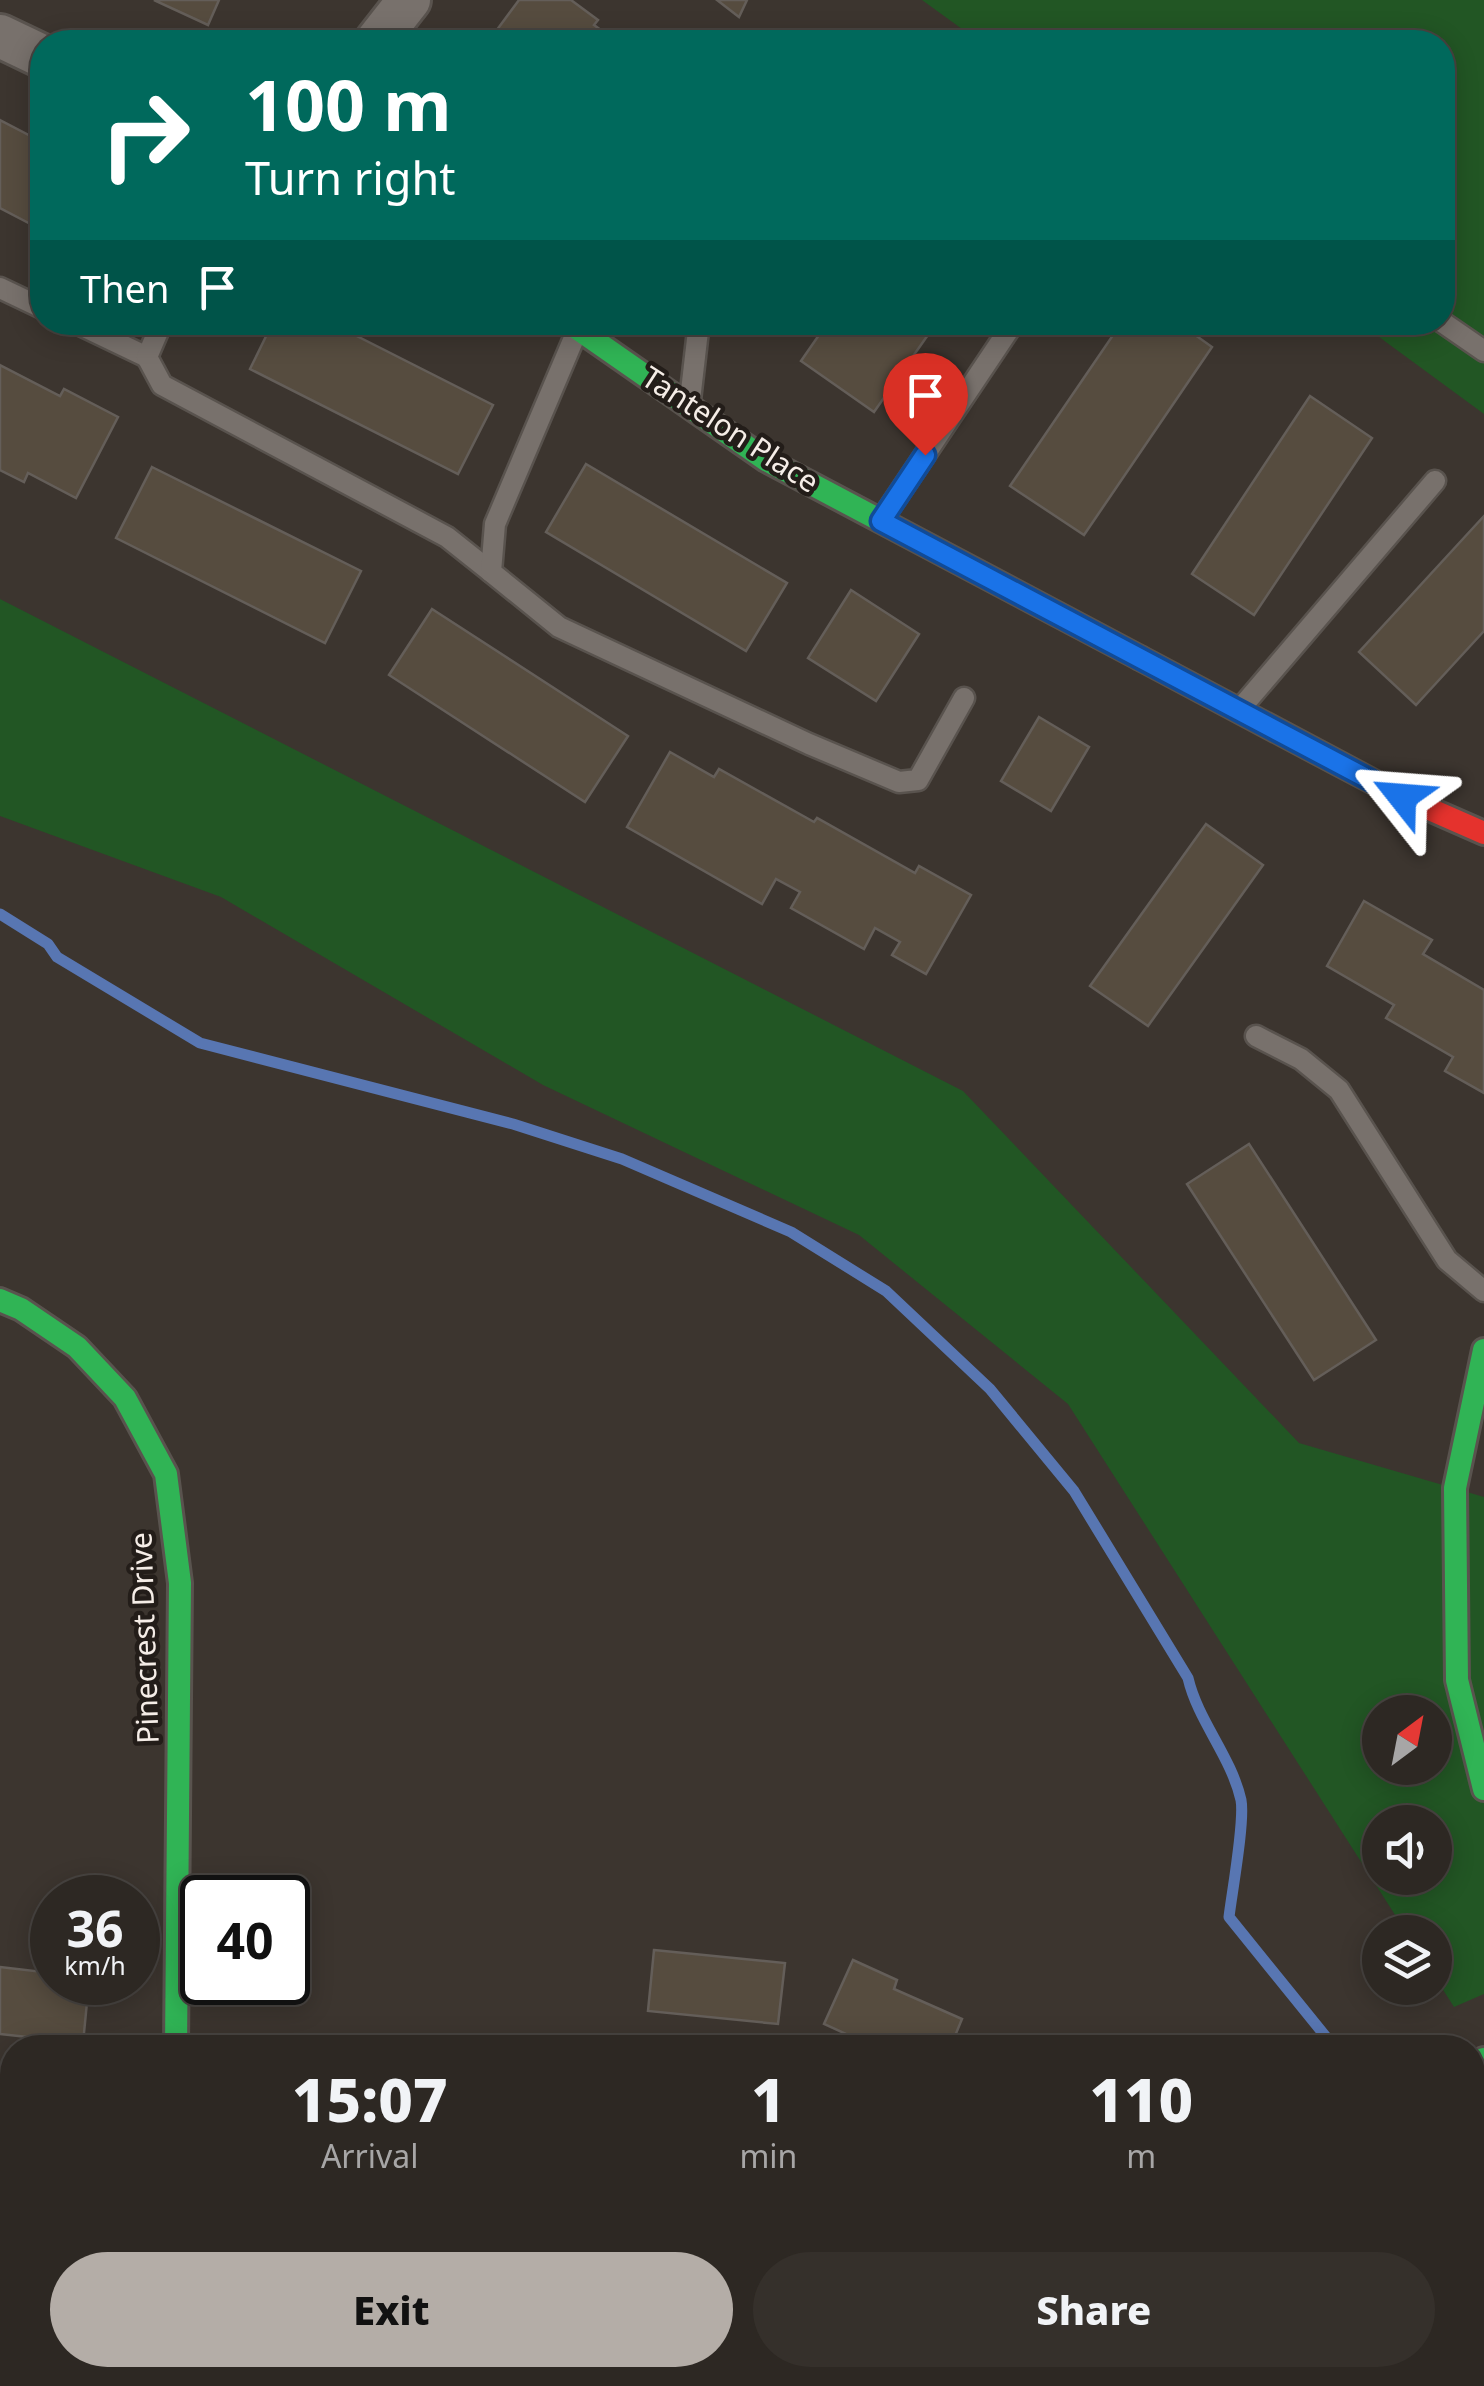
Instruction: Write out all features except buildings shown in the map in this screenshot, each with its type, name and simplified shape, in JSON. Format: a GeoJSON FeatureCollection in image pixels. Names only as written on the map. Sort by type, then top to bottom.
{"type":"FeatureCollection","features":[{"type":"Feature","properties":{"kind":"street"},"geometry":{"type":"LineString","coordinates":[[386,30],[410,0]]}},
{"type":"Feature","properties":{"kind":"street"},"geometry":{"type":"LineString","coordinates":[[0,36],[30,50]]}},
{"type":"Feature","properties":{"kind":"street","name":"Tantelon Place"},"geometry":{"type":"LineString","coordinates":[[586,335],[766,460],[1402,797],[1484,833]]}},
{"type":"Feature","properties":{"kind":"street","name":"Pinecrest Drive"},"geometry":{"type":"LineString","coordinates":[[0,1300],[21,1309],[77,1347],[126,1398],[166,1474],[180,1583],[176,2035]]}},
{"type":"Feature","properties":{"kind":"street"},"geometry":{"type":"LineString","coordinates":[[1484,1350],[1455,1488],[1458,1680],[1484,1789]]}},
{"type":"Feature","properties":{"kind":"lane"},"geometry":{"type":"LineString","coordinates":[[0,288],[30,302]]}},
{"type":"Feature","properties":{"kind":"lane"},"geometry":{"type":"LineString","coordinates":[[1455,331],[1484,351]]}},
{"type":"Feature","properties":{"kind":"lane"},"geometry":{"type":"LineString","coordinates":[[101,335],[147,357],[162,385],[447,537],[559,626],[898,782],[918,780],[964,698]]}},
{"type":"Feature","properties":{"kind":"lane"},"geometry":{"type":"LineString","coordinates":[[147,357],[156,335]]}},
{"type":"Feature","properties":{"kind":"lane"},"geometry":{"type":"LineString","coordinates":[[491,572],[495,524],[569,335]]}},
{"type":"Feature","properties":{"kind":"lane"},"geometry":{"type":"LineString","coordinates":[[689,407],[698,335]]}},
{"type":"Feature","properties":{"kind":"lane"},"geometry":{"type":"LineString","coordinates":[[881,521],[1005,335]]}},
{"type":"Feature","properties":{"kind":"lane"},"geometry":{"type":"LineString","coordinates":[[1238,711],[1435,482]]}},
{"type":"Feature","properties":{"kind":"lane"},"geometry":{"type":"LineString","coordinates":[[1256,1036],[1301,1059],[1340,1090],[1447,1260],[1484,1290]]}},
{"type":"Feature","properties":{"kind":"green space"},"geometry":{"type":"Polygon","coordinates":[[[922,0],[1484,0],[1484,414],[1376,335],[1455,335],[1455,30],[963,30],[922,0]]]}},
{"type":"Feature","properties":{"kind":"green space"},"geometry":{"type":"Polygon","coordinates":[[[0,599],[963,1091],[1299,1443],[1484,1497],[1484,1994],[1454,2007],[1452,2004],[1452,1915],[1395,1915],[1382,1895],[1452,1895],[1452,1805],[1362,1805],[1362,1863],[1068,1404],[859,1235],[543,1085],[221,897],[0,816],[0,599]]]}},
{"type":"Feature","properties":{"kind":"waterway"},"geometry":{"type":"LineString","coordinates":[[0,914],[48,944],[57,957],[200,1043],[513,1124],[622,1159],[791,1232],[886,1291],[990,1389],[1074,1491],[1188,1678],[1241,1800],[1240,1840],[1229,1917],[1324,2035]]}},
{"type":"Feature","properties":{"kind":"traffic: fast"},"geometry":{"type":"LineString","coordinates":[[587,335],[766,460],[1140,658]]}},
{"type":"Feature","properties":{"kind":"traffic: fast"},"geometry":{"type":"LineString","coordinates":[[0,1300],[21,1309],[77,1347],[125,1398],[166,1474],[180,1583],[176,2035]]}},
{"type":"Feature","properties":{"kind":"traffic: fast"},"geometry":{"type":"LineString","coordinates":[[1484,1350],[1455,1488],[1457,1680],[1484,1789]]}},
{"type":"Feature","properties":{"kind":"traffic: jam"},"geometry":{"type":"LineString","coordinates":[[1140,658],[1402,797],[1484,833]]}},
{"type":"Feature","properties":{"kind":"route"},"geometry":{"type":"LineString","coordinates":[[925,455],[881,521],[1402,797]]}}]}
